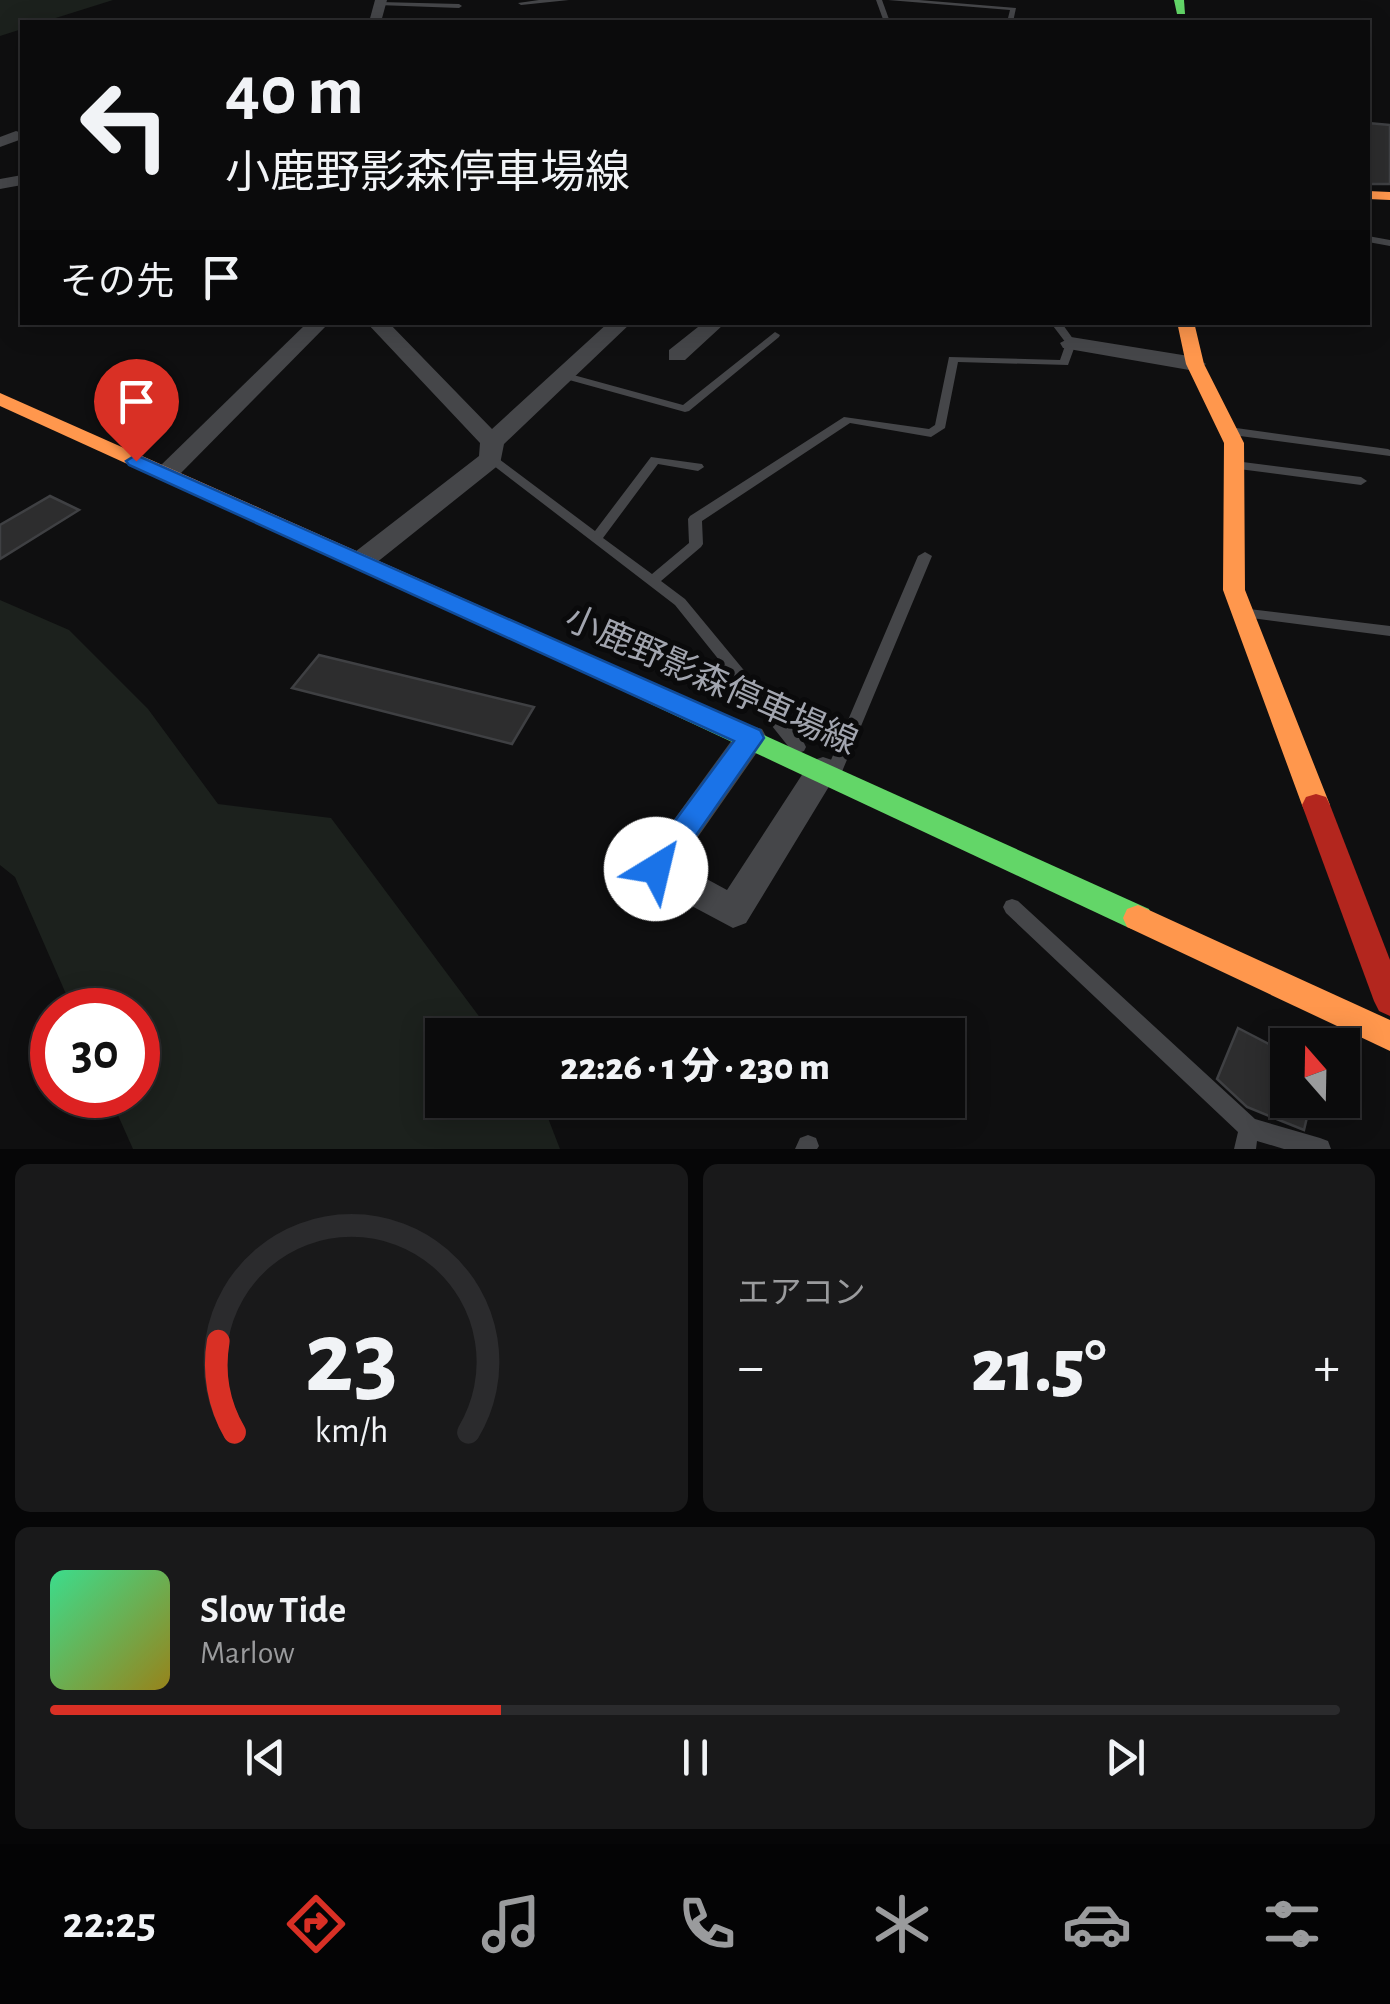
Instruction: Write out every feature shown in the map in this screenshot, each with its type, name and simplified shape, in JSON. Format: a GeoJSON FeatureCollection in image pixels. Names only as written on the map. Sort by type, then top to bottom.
{"type":"FeatureCollection","features":[{"type":"Feature","properties":{"kind":"main road"},"geometry":{"type":"LineString","coordinates":[[1186,325],[1195,364],[1234,442],[1234,590],[1390,1000]]}},
{"type":"Feature","properties":{"kind":"main road","name":"小鹿野影森停車場線"},"geometry":{"type":"LineString","coordinates":[[0,400],[823,770],[1390,1036]]}},
{"type":"Feature","properties":{"kind":"street"},"geometry":{"type":"LineString","coordinates":[[166,474],[317,325]]}},
{"type":"Feature","properties":{"kind":"street"},"geometry":{"type":"LineString","coordinates":[[379,325],[491,451]]}},
{"type":"Feature","properties":{"kind":"street"},"geometry":{"type":"LineString","coordinates":[[361,561],[491,451],[619,325]]}},
{"type":"Feature","properties":{"kind":"street"},"geometry":{"type":"LineString","coordinates":[[677,355],[711,325]]}},
{"type":"Feature","properties":{"kind":"street"},"geometry":{"type":"LineString","coordinates":[[1071,343],[1195,364]]}},
{"type":"Feature","properties":{"kind":"street"},"geometry":{"type":"LineString","coordinates":[[751,738],[656,869],[732,912],[823,770]]}},
{"type":"Feature","properties":{"kind":"lane"},"geometry":{"type":"LineString","coordinates":[[521,3],[566,0]]}},
{"type":"Feature","properties":{"kind":"lane"},"geometry":{"type":"LineString","coordinates":[[892,0],[1014,4]]}},
{"type":"Feature","properties":{"kind":"lane"},"geometry":{"type":"LineString","coordinates":[[380,2],[459,6]]}},
{"type":"Feature","properties":{"kind":"lane"},"geometry":{"type":"LineString","coordinates":[[655,580],[696,544],[695,520],[848,419],[930,433],[941,426],[953,359],[1064,363],[1071,343],[1056,325]]}},
{"type":"Feature","properties":{"kind":"lane"},"geometry":{"type":"LineString","coordinates":[[566,376],[685,410],[775,335]]}},
{"type":"Feature","properties":{"kind":"lane"},"geometry":{"type":"LineString","coordinates":[[1228,431],[1388,453]]}},
{"type":"Feature","properties":{"kind":"lane"},"geometry":{"type":"LineString","coordinates":[[491,451],[680,602],[823,770],[925,556]]}},
{"type":"Feature","properties":{"kind":"lane"},"geometry":{"type":"LineString","coordinates":[[597,537],[655,460],[698,467]]}},
{"type":"Feature","properties":{"kind":"lane"},"geometry":{"type":"LineString","coordinates":[[1234,465],[1361,481]]}},
{"type":"Feature","properties":{"kind":"lane"},"geometry":{"type":"LineString","coordinates":[[1243,613],[1390,631]]}},
{"type":"Feature","properties":{"kind":"lane"},"geometry":{"type":"LineString","coordinates":[[1012,907],[1247,1138],[1320,1149]]}},
{"type":"Feature","properties":{"kind":"shaded area"},"geometry":{"type":"Polygon","coordinates":[[[0,0],[113,0],[49,20],[20,20],[20,30],[0,36],[0,0]]]}},
{"type":"Feature","properties":{"kind":"shaded area"},"geometry":{"type":"Polygon","coordinates":[[[0,600],[69,630],[148,709],[218,804],[331,818],[480,1018],[425,1018],[425,1118],[548,1118],[560,1149],[133,1149],[119,1118],[160,1118],[160,988],[63,988],[15,877],[0,865],[0,600]]]}},
{"type":"Feature","properties":{"kind":"building"},"geometry":{"type":"Polygon","coordinates":[[[1370,123],[1390,125],[1390,184],[1370,184],[1370,123]]]}},
{"type":"Feature","properties":{"kind":"building"},"geometry":{"type":"Polygon","coordinates":[[[50,496],[79,510],[0,559],[0,525],[50,496]]]}},
{"type":"Feature","properties":{"kind":"building"},"geometry":{"type":"Polygon","coordinates":[[[319,655],[534,707],[512,744],[292,688],[319,655]]]}},
{"type":"Feature","properties":{"kind":"building"},"geometry":{"type":"Polygon","coordinates":[[[1238,1028],[1270,1045],[1270,1116],[1247,1107],[1217,1079],[1238,1028]]]}},
{"type":"Feature","properties":{"kind":"building"},"geometry":{"type":"Polygon","coordinates":[[[1274,1118],[1307,1118],[1304,1130],[1274,1118]]]}},
{"type":"Feature","properties":{"kind":"traffic: fast"},"geometry":{"type":"LineString","coordinates":[[1179,0],[1181,12]]}},
{"type":"Feature","properties":{"kind":"traffic: fast"},"geometry":{"type":"LineString","coordinates":[[522,634],[1138,918]]}},
{"type":"Feature","properties":{"kind":"traffic: slow"},"geometry":{"type":"LineString","coordinates":[[1370,195],[1390,196]]}},
{"type":"Feature","properties":{"kind":"traffic: slow"},"geometry":{"type":"LineString","coordinates":[[1186,325],[1195,364],[1234,443],[1234,590],[1316,805]]}},
{"type":"Feature","properties":{"kind":"traffic: slow"},"geometry":{"type":"LineString","coordinates":[[0,399],[522,634]]}},
{"type":"Feature","properties":{"kind":"traffic: slow"},"geometry":{"type":"LineString","coordinates":[[1138,918],[1390,1036]]}},
{"type":"Feature","properties":{"kind":"traffic: jam"},"geometry":{"type":"LineString","coordinates":[[1316,805],[1390,1001]]}},
{"type":"Feature","properties":{"kind":"route"},"geometry":{"type":"LineString","coordinates":[[136,461],[751,738],[656,869]]}}]}
